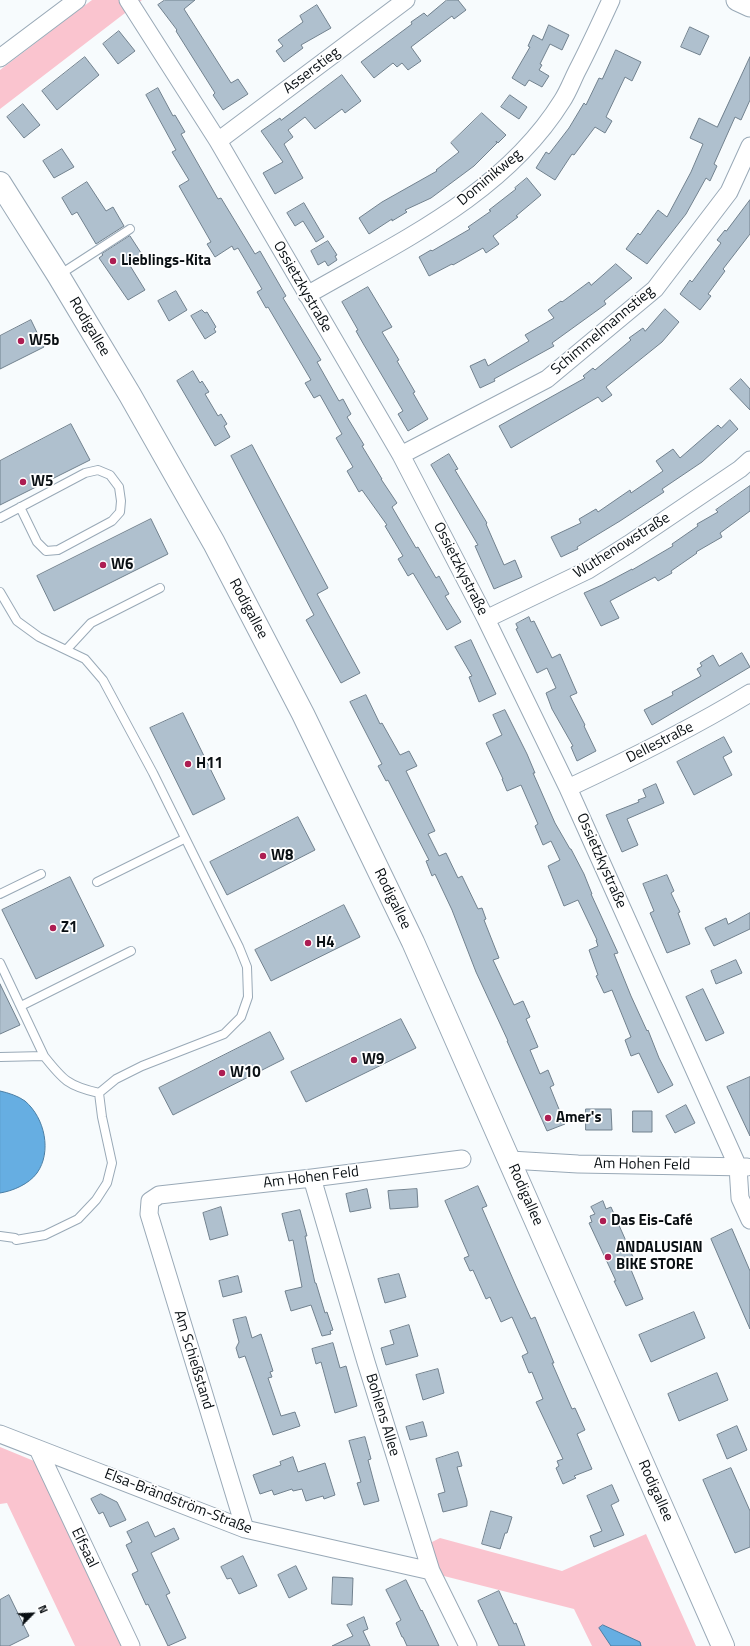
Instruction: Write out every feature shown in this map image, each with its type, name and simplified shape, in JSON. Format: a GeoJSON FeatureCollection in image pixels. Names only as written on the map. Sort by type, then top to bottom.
{"type":"FeatureCollection","features":[{"type":"Feature","properties":{"kind":"main road","name":"Rodigallee"},"geometry":{"type":"LineString","coordinates":[[0,183],[58,275],[134,402],[214,543],[303,714],[413,942],[723,1646]]}},
{"type":"Feature","properties":{"kind":"street"},"geometry":{"type":"LineString","coordinates":[[0,58],[77,0]]}},
{"type":"Feature","properties":{"kind":"street","name":"Ossietzkystraße"},"geometry":{"type":"LineString","coordinates":[[128,0],[218,141],[401,455],[486,619],[568,788],[744,1167]]}},
{"type":"Feature","properties":{"kind":"street","name":"Asserstieg"},"geometry":{"type":"LineString","coordinates":[[218,141],[406,0]]}},
{"type":"Feature","properties":{"kind":"street","name":"Dominikweg"},"geometry":{"type":"LineString","coordinates":[[307,295],[440,218],[505,169],[530,144],[563,101],[611,0]]}},
{"type":"Feature","properties":{"kind":"street"},"geometry":{"type":"LineString","coordinates":[[738,0],[750,6]]}},
{"type":"Feature","properties":{"kind":"street","name":"Schimmelmannstieg"},"geometry":{"type":"LineString","coordinates":[[401,455],[547,379],[655,289],[729,192],[750,146]]}},
{"type":"Feature","properties":{"kind":"street","name":"Wuthenowstraße"},"geometry":{"type":"LineString","coordinates":[[486,619],[588,570],[740,469],[750,460]]}},
{"type":"Feature","properties":{"kind":"street","name":"Dellestraße"},"geometry":{"type":"LineString","coordinates":[[568,788],[644,752],[708,718],[750,692]]}},
{"type":"Feature","properties":{"kind":"street","name":"Am Hohen Feld"},"geometry":{"type":"LineString","coordinates":[[159,1194],[312,1178],[462,1159]]}},
{"type":"Feature","properties":{"kind":"street","name":"Am Hohen Feld"},"geometry":{"type":"LineString","coordinates":[[510,1160],[571,1164],[744,1167]]}},
{"type":"Feature","properties":{"kind":"street"},"geometry":{"type":"LineString","coordinates":[[744,1167],[740,1198],[750,1220]]}},
{"type":"Feature","properties":{"kind":"street","name":"Bohlens Allee"},"geometry":{"type":"LineString","coordinates":[[312,1178],[366,1362],[431,1571],[468,1646]]}},
{"type":"Feature","properties":{"kind":"street","name":"Am Schießstand"},"geometry":{"type":"LineString","coordinates":[[159,1194],[150,1201],[149,1214],[245,1529]]}},
{"type":"Feature","properties":{"kind":"street","name":"Elsa-Brändström-Straße"},"geometry":{"type":"LineString","coordinates":[[0,1434],[245,1529],[431,1571]]}},
{"type":"Feature","properties":{"kind":"street","name":"Elfsaal"},"geometry":{"type":"LineString","coordinates":[[38,1448],[131,1646]]}},
{"type":"Feature","properties":{"kind":"lane"},"geometry":{"type":"LineString","coordinates":[[58,275],[130,229]]}},
{"type":"Feature","properties":{"kind":"lane"},"geometry":{"type":"LineString","coordinates":[[0,518],[85,473],[98,470],[110,475],[119,487],[121,501],[120,512],[112,521],[58,550],[46,551],[37,542],[20,508]]}},
{"type":"Feature","properties":{"kind":"lane"},"geometry":{"type":"LineString","coordinates":[[67,649],[91,623],[160,588]]}},
{"type":"Feature","properties":{"kind":"lane"},"geometry":{"type":"LineString","coordinates":[[0,592],[17,621],[39,637],[67,649],[85,659],[103,680],[153,773],[184,839],[221,909],[248,967],[248,997],[241,1017],[224,1034],[142,1066],[116,1079],[99,1093]]}},
{"type":"Feature","properties":{"kind":"lane"},"geometry":{"type":"LineString","coordinates":[[97,882],[184,839]]}},
{"type":"Feature","properties":{"kind":"lane"},"geometry":{"type":"LineString","coordinates":[[0,894],[41,874]]}},
{"type":"Feature","properties":{"kind":"lane"},"geometry":{"type":"LineString","coordinates":[[21,1006],[130,951]]}},
{"type":"Feature","properties":{"kind":"lane"},"geometry":{"type":"LineString","coordinates":[[0,962],[44,1056],[61,1077],[80,1089],[99,1093]]}},
{"type":"Feature","properties":{"kind":"lane"},"geometry":{"type":"LineString","coordinates":[[0,1057],[44,1056]]}},
{"type":"Feature","properties":{"kind":"lane"},"geometry":{"type":"LineString","coordinates":[[0,1236],[15,1238],[16,1240],[45,1235],[78,1219],[96,1200],[107,1183],[112,1163],[102,1117],[99,1093]]}},
{"type":"Feature","properties":{"kind":"shaded area"},"geometry":{"type":"Polygon","coordinates":[[[92,0],[142,0],[0,109],[0,70],[92,0]]]}},
{"type":"Feature","properties":{"kind":"shaded area"},"geometry":{"type":"Polygon","coordinates":[[[0,1447],[34,1461],[121,1646],[75,1646],[7,1503],[0,1504],[0,1447]]]}},
{"type":"Feature","properties":{"kind":"shaded area"},"geometry":{"type":"Polygon","coordinates":[[[646,1534],[696,1646],[592,1646],[574,1609],[440,1575],[426,1545],[440,1538],[562,1571],[646,1534]]]}},
{"type":"Feature","properties":{"kind":"water"},"geometry":{"type":"Polygon","coordinates":[[[0,1091],[25,1101],[32,1108],[42,1126],[45,1145],[42,1165],[34,1177],[10,1191],[0,1193],[0,1091]]]}},
{"type":"Feature","properties":{"kind":"water"},"geometry":{"type":"Polygon","coordinates":[[[603,1625],[640,1642],[641,1646],[611,1646],[599,1628],[603,1625]]]}},
{"type":"Feature","properties":{"kind":"building"},"geometry":{"type":"Polygon","coordinates":[[[165,0],[195,0],[184,9],[231,83],[238,79],[248,94],[223,110],[213,95],[215,93],[176,31],[177,30],[158,5],[165,0]]]}},
{"type":"Feature","properties":{"kind":"building"},"geometry":{"type":"Polygon","coordinates":[[[447,0],[458,0],[466,10],[454,19],[452,16],[411,47],[421,61],[408,70],[402,63],[397,67],[393,63],[374,78],[361,62],[412,24],[411,22],[424,13],[427,16],[447,0]]]}},
{"type":"Feature","properties":{"kind":"building"},"geometry":{"type":"Polygon","coordinates":[[[317,5],[331,28],[301,45],[303,48],[284,62],[276,51],[283,46],[278,40],[303,22],[300,16],[317,5]]]}},
{"type":"Feature","properties":{"kind":"building"},"geometry":{"type":"Polygon","coordinates":[[[549,25],[569,35],[562,50],[550,44],[540,64],[542,65],[539,70],[549,76],[542,87],[529,80],[525,86],[512,78],[530,47],[528,46],[533,35],[542,40],[549,25]]]}},
{"type":"Feature","properties":{"kind":"building"},"geometry":{"type":"Polygon","coordinates":[[[690,27],[709,36],[700,55],[681,47],[690,27]]]}},
{"type":"Feature","properties":{"kind":"building"},"geometry":{"type":"Polygon","coordinates":[[[119,31],[135,51],[118,64],[103,44],[119,31]]]}},
{"type":"Feature","properties":{"kind":"building"},"geometry":{"type":"Polygon","coordinates":[[[616,50],[641,62],[632,81],[625,77],[606,117],[612,121],[605,133],[595,127],[574,155],[572,154],[555,180],[536,168],[546,152],[549,154],[569,128],[584,103],[586,105],[599,78],[602,79],[616,50]]]}},
{"type":"Feature","properties":{"kind":"building"},"geometry":{"type":"Polygon","coordinates":[[[85,57],[99,75],[57,110],[42,91],[85,57]]]}},
{"type":"Feature","properties":{"kind":"building"},"geometry":{"type":"Polygon","coordinates":[[[750,57],[750,100],[741,120],[735,117],[714,164],[717,166],[710,181],[706,178],[686,214],[647,264],[626,249],[638,233],[640,235],[658,210],[667,217],[691,172],[703,144],[690,138],[699,118],[717,127],[750,57]]]}},
{"type":"Feature","properties":{"kind":"building"},"geometry":{"type":"Polygon","coordinates":[[[342,75],[361,101],[345,113],[342,109],[315,129],[305,117],[288,130],[293,137],[284,144],[303,178],[275,194],[263,173],[283,162],[261,131],[280,118],[281,120],[342,75]]]}},
{"type":"Feature","properties":{"kind":"building"},"geometry":{"type":"Polygon","coordinates":[[[158,88],[173,116],[175,115],[185,132],[181,134],[218,199],[221,198],[255,254],[260,251],[286,296],[283,298],[321,360],[317,362],[339,401],[343,399],[351,414],[347,417],[364,445],[362,446],[397,503],[392,507],[416,548],[418,547],[436,578],[439,576],[449,594],[445,596],[461,622],[447,630],[413,573],[408,576],[398,559],[403,556],[385,526],[387,525],[362,490],[359,492],[347,471],[353,467],[336,438],[342,434],[320,395],[314,398],[305,383],[311,380],[268,307],[266,308],[257,292],[262,289],[238,248],[234,250],[232,246],[215,257],[207,244],[211,242],[179,186],[189,180],[172,152],[176,150],[146,95],[158,88]]]}},
{"type":"Feature","properties":{"kind":"building"},"geometry":{"type":"Polygon","coordinates":[[[510,95],[527,107],[519,119],[501,107],[510,95]]]}},
{"type":"Feature","properties":{"kind":"building"},"geometry":{"type":"Polygon","coordinates":[[[23,104],[40,125],[24,138],[7,117],[23,104]]]}},
{"type":"Feature","properties":{"kind":"building"},"geometry":{"type":"Polygon","coordinates":[[[482,113],[506,135],[498,143],[496,141],[497,143],[474,166],[431,198],[405,210],[407,212],[392,221],[392,219],[369,234],[359,218],[382,202],[437,171],[436,170],[459,152],[451,143],[482,113]]]}},
{"type":"Feature","properties":{"kind":"building"},"geometry":{"type":"Polygon","coordinates":[[[62,149],[74,167],[54,178],[43,161],[62,149]]]}},
{"type":"Feature","properties":{"kind":"building"},"geometry":{"type":"Polygon","coordinates":[[[527,178],[541,195],[516,216],[518,217],[493,236],[499,244],[486,253],[483,248],[453,265],[452,264],[429,276],[419,257],[470,229],[468,227],[491,211],[489,210],[516,189],[515,188],[527,178]]]}},
{"type":"Feature","properties":{"kind":"building"},"geometry":{"type":"Polygon","coordinates":[[[87,182],[106,211],[113,207],[124,226],[96,244],[77,212],[72,215],[62,198],[87,182]]]}},
{"type":"Feature","properties":{"kind":"building"},"geometry":{"type":"Polygon","coordinates":[[[750,200],[750,234],[723,269],[725,271],[708,294],[711,296],[700,310],[680,294],[690,280],[692,282],[721,243],[717,240],[725,230],[726,231],[750,200]]]}},
{"type":"Feature","properties":{"kind":"building"},"geometry":{"type":"Polygon","coordinates":[[[304,203],[324,237],[316,242],[303,221],[295,226],[287,213],[304,203]]]}},
{"type":"Feature","properties":{"kind":"building"},"geometry":{"type":"Polygon","coordinates":[[[130,236],[143,256],[129,264],[145,290],[128,300],[99,258],[103,255],[102,254],[130,236]]]}},
{"type":"Feature","properties":{"kind":"building"},"geometry":{"type":"Polygon","coordinates":[[[328,241],[337,255],[335,256],[337,260],[328,266],[325,261],[318,265],[311,251],[328,241]]]}},
{"type":"Feature","properties":{"kind":"building"},"geometry":{"type":"Polygon","coordinates":[[[616,264],[632,278],[604,301],[606,304],[552,343],[554,346],[494,379],[495,381],[480,388],[470,366],[485,359],[488,366],[529,341],[525,335],[554,318],[548,310],[561,301],[562,302],[589,282],[591,285],[616,264]]]}},
{"type":"Feature","properties":{"kind":"building"},"geometry":{"type":"Polygon","coordinates":[[[368,287],[392,327],[382,332],[399,360],[397,361],[415,392],[413,393],[428,419],[408,431],[398,414],[403,411],[356,331],[358,330],[342,302],[368,287]]]}},
{"type":"Feature","properties":{"kind":"building"},"geometry":{"type":"Polygon","coordinates":[[[176,291],[187,310],[169,321],[158,301],[176,291]]]}},
{"type":"Feature","properties":{"kind":"building"},"geometry":{"type":"Polygon","coordinates":[[[665,309],[679,322],[662,342],[606,387],[612,395],[602,402],[598,397],[511,448],[499,426],[585,378],[583,376],[593,368],[595,370],[631,340],[629,338],[643,328],[645,331],[665,309]]]}},
{"type":"Feature","properties":{"kind":"building"},"geometry":{"type":"Polygon","coordinates":[[[202,310],[205,313],[207,312],[216,327],[214,329],[216,332],[205,339],[191,316],[202,310]]]}},
{"type":"Feature","properties":{"kind":"building","name":"W5b"},"geometry":{"type":"Polygon","coordinates":[[[31,320],[44,347],[0,369],[0,336],[31,320]]]}},
{"type":"Feature","properties":{"kind":"building"},"geometry":{"type":"Polygon","coordinates":[[[193,371],[200,383],[202,381],[209,392],[205,394],[218,416],[221,414],[227,424],[224,426],[230,437],[215,446],[177,381],[193,371]]]}},
{"type":"Feature","properties":{"kind":"building"},"geometry":{"type":"Polygon","coordinates":[[[741,379],[750,389],[750,410],[730,389],[741,379]]]}},
{"type":"Feature","properties":{"kind":"building"},"geometry":{"type":"Polygon","coordinates":[[[730,420],[738,429],[702,462],[662,489],[664,492],[577,547],[578,549],[561,557],[551,537],[581,523],[579,519],[596,509],[598,512],[630,490],[631,493],[663,471],[656,461],[673,449],[680,458],[718,425],[721,428],[730,420]]]}},
{"type":"Feature","properties":{"kind":"building","name":"W5"},"geometry":{"type":"Polygon","coordinates":[[[71,424],[90,460],[0,505],[0,461],[71,424]]]}},
{"type":"Feature","properties":{"kind":"building"},"geometry":{"type":"Polygon","coordinates":[[[252,445],[328,588],[317,594],[360,673],[341,683],[306,620],[314,615],[231,456],[252,445]]]}},
{"type":"Feature","properties":{"kind":"building"},"geometry":{"type":"Polygon","coordinates":[[[449,454],[458,469],[455,470],[487,523],[486,524],[504,565],[515,560],[522,577],[494,589],[475,546],[478,545],[431,465],[449,454]]]}},
{"type":"Feature","properties":{"kind":"building"},"geometry":{"type":"Polygon","coordinates":[[[750,486],[750,511],[720,533],[722,537],[696,552],[697,553],[671,571],[672,573],[658,581],[655,577],[610,601],[619,618],[601,626],[584,593],[632,570],[673,546],[672,544],[698,526],[697,524],[718,512],[716,510],[750,486]]]}},
{"type":"Feature","properties":{"kind":"building","name":"W6"},"geometry":{"type":"Polygon","coordinates":[[[151,519],[168,554],[54,611],[37,576],[151,519]]]}},
{"type":"Feature","properties":{"kind":"building"},"geometry":{"type":"Polygon","coordinates":[[[529,617],[531,622],[534,621],[552,658],[560,654],[577,693],[570,696],[596,751],[577,761],[571,747],[573,746],[552,709],[546,693],[556,688],[547,668],[537,673],[516,629],[518,628],[516,624],[529,617]]]}},
{"type":"Feature","properties":{"kind":"building"},"geometry":{"type":"Polygon","coordinates":[[[471,640],[496,694],[479,702],[469,677],[472,676],[455,647],[471,640]]]}},
{"type":"Feature","properties":{"kind":"building"},"geometry":{"type":"Polygon","coordinates":[[[742,653],[750,667],[652,725],[644,710],[673,695],[672,692],[701,676],[697,669],[702,666],[700,663],[713,655],[719,666],[742,653]]]}},
{"type":"Feature","properties":{"kind":"building"},"geometry":{"type":"Polygon","coordinates":[[[366,695],[380,724],[382,723],[400,755],[409,751],[417,766],[406,771],[435,831],[428,834],[439,856],[446,853],[458,878],[462,876],[478,909],[482,908],[486,919],[484,920],[499,958],[493,960],[514,1005],[523,1001],[530,1017],[526,1019],[538,1047],[530,1050],[540,1074],[548,1070],[554,1085],[550,1087],[565,1124],[547,1131],[476,972],[452,910],[435,874],[432,876],[426,861],[429,860],[388,780],[386,781],[378,766],[382,764],[350,702],[366,695]]]}},
{"type":"Feature","properties":{"kind":"building"},"geometry":{"type":"Polygon","coordinates":[[[505,710],[527,754],[535,773],[533,773],[555,823],[584,874],[591,894],[618,953],[614,954],[631,996],[673,1085],[658,1093],[639,1053],[631,1056],[625,1040],[631,1037],[612,990],[604,993],[596,976],[598,975],[589,950],[598,946],[597,940],[578,900],[564,906],[548,866],[560,860],[551,841],[543,845],[535,826],[538,824],[521,785],[507,791],[486,743],[502,735],[493,715],[505,710]]]}},
{"type":"Feature","properties":{"kind":"building","name":"H11"},"geometry":{"type":"Polygon","coordinates":[[[183,713],[225,799],[193,815],[150,728],[183,713]]]}},
{"type":"Feature","properties":{"kind":"building"},"geometry":{"type":"Polygon","coordinates":[[[724,737],[732,752],[723,757],[732,775],[694,795],[677,762],[724,737]]]}},
{"type":"Feature","properties":{"kind":"building"},"geometry":{"type":"Polygon","coordinates":[[[656,784],[664,803],[627,819],[638,845],[622,852],[606,815],[639,802],[638,800],[646,797],[643,790],[656,784]]]}},
{"type":"Feature","properties":{"kind":"building","name":"W8"},"geometry":{"type":"Polygon","coordinates":[[[298,817],[315,850],[227,895],[210,862],[298,817]]]}},
{"type":"Feature","properties":{"kind":"building"},"geometry":{"type":"Polygon","coordinates":[[[667,875],[674,891],[671,893],[680,912],[678,913],[690,944],[667,953],[650,913],[654,911],[643,884],[667,875]]]}},
{"type":"Feature","properties":{"kind":"building","name":"Z1"},"geometry":{"type":"Polygon","coordinates":[[[70,877],[104,946],[36,979],[2,910],[70,877]]]}},
{"type":"Feature","properties":{"kind":"building","name":"H4"},"geometry":{"type":"Polygon","coordinates":[[[344,905],[360,937],[271,981],[255,950],[344,905]]]}},
{"type":"Feature","properties":{"kind":"building"},"geometry":{"type":"Polygon","coordinates":[[[750,913],[750,929],[714,946],[705,928],[726,918],[728,924],[750,913]]]}},
{"type":"Feature","properties":{"kind":"building"},"geometry":{"type":"Polygon","coordinates":[[[736,960],[742,973],[716,984],[711,971],[736,960]]]}},
{"type":"Feature","properties":{"kind":"building"},"geometry":{"type":"Polygon","coordinates":[[[0,984],[20,1025],[0,1034],[0,984]]]}},
{"type":"Feature","properties":{"kind":"building"},"geometry":{"type":"Polygon","coordinates":[[[703,989],[724,1033],[706,1041],[686,997],[703,989]]]}},
{"type":"Feature","properties":{"kind":"building","name":"W9"},"geometry":{"type":"Polygon","coordinates":[[[401,1019],[416,1048],[306,1102],[291,1072],[401,1019]]]}},
{"type":"Feature","properties":{"kind":"building","name":"W10"},"geometry":{"type":"Polygon","coordinates":[[[270,1032],[284,1059],[173,1115],[159,1088],[270,1032]]]}},
{"type":"Feature","properties":{"kind":"building"},"geometry":{"type":"Polygon","coordinates":[[[750,1077],[750,1136],[727,1087],[750,1077]]]}},
{"type":"Feature","properties":{"kind":"building"},"geometry":{"type":"Polygon","coordinates":[[[686,1105],[695,1123],[675,1133],[666,1116],[686,1105]]]}},
{"type":"Feature","properties":{"kind":"building"},"geometry":{"type":"Polygon","coordinates":[[[586,1109],[611,1109],[612,1130],[586,1130],[586,1109]]]}},
{"type":"Feature","properties":{"kind":"building"},"geometry":{"type":"Polygon","coordinates":[[[633,1111],[652,1111],[652,1132],[633,1132],[633,1111]]]}},
{"type":"Feature","properties":{"kind":"building"},"geometry":{"type":"Polygon","coordinates":[[[478,1186],[487,1206],[482,1208],[516,1286],[531,1319],[535,1317],[554,1363],[552,1363],[572,1409],[575,1408],[585,1430],[577,1434],[592,1469],[574,1476],[576,1478],[563,1484],[556,1468],[559,1466],[557,1461],[563,1459],[536,1402],[543,1399],[532,1372],[529,1373],[522,1356],[528,1353],[512,1317],[501,1322],[490,1297],[486,1299],[473,1270],[470,1271],[464,1258],[469,1256],[445,1201],[478,1186]]]}},
{"type":"Feature","properties":{"kind":"building"},"geometry":{"type":"Polygon","coordinates":[[[367,1189],[371,1208],[350,1212],[346,1194],[367,1189]]]}},
{"type":"Feature","properties":{"kind":"building"},"geometry":{"type":"Polygon","coordinates":[[[417,1189],[418,1207],[390,1209],[388,1191],[417,1189]]]}},
{"type":"Feature","properties":{"kind":"building"},"geometry":{"type":"Polygon","coordinates":[[[603,1201],[606,1209],[611,1207],[633,1257],[627,1260],[643,1299],[626,1306],[589,1223],[592,1222],[590,1216],[595,1214],[591,1207],[603,1201]]]}},
{"type":"Feature","properties":{"kind":"building"},"geometry":{"type":"Polygon","coordinates":[[[221,1207],[228,1235],[210,1240],[203,1213],[221,1207]]]}},
{"type":"Feature","properties":{"kind":"building"},"geometry":{"type":"Polygon","coordinates":[[[300,1210],[307,1236],[305,1236],[315,1283],[325,1313],[327,1312],[333,1330],[330,1331],[331,1334],[322,1336],[311,1305],[291,1311],[285,1291],[302,1287],[293,1240],[289,1241],[282,1214],[300,1210]]]}},
{"type":"Feature","properties":{"kind":"building"},"geometry":{"type":"Polygon","coordinates":[[[732,1229],[750,1271],[750,1329],[711,1239],[732,1229]]]}},
{"type":"Feature","properties":{"kind":"building"},"geometry":{"type":"Polygon","coordinates":[[[399,1274],[406,1297],[385,1303],[378,1279],[399,1274]]]}},
{"type":"Feature","properties":{"kind":"building"},"geometry":{"type":"Polygon","coordinates":[[[238,1276],[242,1292],[223,1297],[219,1281],[238,1276]]]}},
{"type":"Feature","properties":{"kind":"building"},"geometry":{"type":"Polygon","coordinates":[[[694,1312],[705,1338],[651,1362],[639,1335],[694,1312]]]}},
{"type":"Feature","properties":{"kind":"building"},"geometry":{"type":"Polygon","coordinates":[[[246,1317],[252,1338],[261,1334],[273,1371],[270,1372],[272,1377],[268,1378],[281,1416],[295,1412],[300,1426],[273,1435],[245,1356],[239,1358],[236,1348],[239,1342],[233,1320],[246,1317]]]}},
{"type":"Feature","properties":{"kind":"building"},"geometry":{"type":"Polygon","coordinates":[[[409,1325],[418,1356],[386,1365],[381,1348],[394,1344],[390,1331],[409,1325]]]}},
{"type":"Feature","properties":{"kind":"building"},"geometry":{"type":"Polygon","coordinates":[[[333,1343],[340,1368],[346,1366],[357,1406],[335,1413],[321,1362],[316,1364],[312,1349],[333,1343]]]}},
{"type":"Feature","properties":{"kind":"building"},"geometry":{"type":"Polygon","coordinates":[[[438,1369],[444,1393],[423,1400],[416,1375],[438,1369]]]}},
{"type":"Feature","properties":{"kind":"building"},"geometry":{"type":"Polygon","coordinates":[[[717,1373],[728,1400],[679,1421],[668,1394],[717,1373]]]}},
{"type":"Feature","properties":{"kind":"building"},"geometry":{"type":"Polygon","coordinates":[[[423,1422],[427,1436],[410,1440],[406,1427],[423,1422]]]}},
{"type":"Feature","properties":{"kind":"building"},"geometry":{"type":"Polygon","coordinates":[[[737,1426],[747,1450],[727,1459],[717,1435],[737,1426]]]}},
{"type":"Feature","properties":{"kind":"building"},"geometry":{"type":"Polygon","coordinates":[[[365,1437],[371,1459],[368,1460],[379,1501],[364,1505],[357,1483],[361,1482],[349,1441],[365,1437]]]}},
{"type":"Feature","properties":{"kind":"building"},"geometry":{"type":"Polygon","coordinates":[[[458,1452],[462,1466],[457,1467],[467,1501],[467,1506],[443,1512],[438,1494],[445,1492],[436,1459],[458,1452]]]}},
{"type":"Feature","properties":{"kind":"building"},"geometry":{"type":"Polygon","coordinates":[[[293,1457],[298,1472],[325,1463],[335,1495],[324,1499],[323,1496],[306,1501],[302,1489],[293,1491],[292,1489],[274,1495],[272,1490],[260,1494],[253,1475],[281,1465],[280,1462],[293,1457]]]}},
{"type":"Feature","properties":{"kind":"building"},"geometry":{"type":"Polygon","coordinates":[[[731,1468],[750,1511],[750,1547],[735,1553],[703,1480],[731,1468]]]}},
{"type":"Feature","properties":{"kind":"building"},"geometry":{"type":"Polygon","coordinates":[[[612,1485],[619,1501],[611,1505],[624,1535],[594,1547],[590,1536],[602,1531],[587,1496],[612,1485]]]}},
{"type":"Feature","properties":{"kind":"building"},"geometry":{"type":"Polygon","coordinates":[[[101,1494],[117,1502],[126,1520],[110,1527],[103,1512],[99,1514],[91,1499],[101,1494]]]}},
{"type":"Feature","properties":{"kind":"building"},"geometry":{"type":"Polygon","coordinates":[[[491,1511],[512,1517],[500,1549],[482,1544],[491,1511]]]}},
{"type":"Feature","properties":{"kind":"building"},"geometry":{"type":"Polygon","coordinates":[[[148,1522],[155,1537],[174,1528],[179,1539],[151,1553],[170,1593],[166,1595],[186,1638],[168,1646],[148,1604],[146,1605],[132,1574],[138,1571],[126,1545],[132,1542],[127,1532],[148,1522]]]}},
{"type":"Feature","properties":{"kind":"building"},"geometry":{"type":"Polygon","coordinates":[[[243,1556],[257,1586],[239,1594],[231,1578],[227,1579],[221,1567],[243,1556]]]}},
{"type":"Feature","properties":{"kind":"building"},"geometry":{"type":"Polygon","coordinates":[[[296,1566],[307,1589],[289,1598],[278,1575],[296,1566]]]}},
{"type":"Feature","properties":{"kind":"building"},"geometry":{"type":"Polygon","coordinates":[[[333,1577],[353,1578],[352,1605],[332,1604],[333,1577]]]}},
{"type":"Feature","properties":{"kind":"building"},"geometry":{"type":"Polygon","coordinates":[[[406,1580],[439,1646],[407,1646],[402,1637],[396,1623],[401,1620],[386,1590],[406,1580]]]}},
{"type":"Feature","properties":{"kind":"building"},"geometry":{"type":"Polygon","coordinates":[[[499,1591],[514,1624],[516,1623],[525,1646],[499,1646],[478,1601],[499,1591]]]}},
{"type":"Feature","properties":{"kind":"building"},"geometry":{"type":"Polygon","coordinates":[[[9,1595],[29,1636],[9,1646],[0,1646],[0,1600],[9,1595]]]}},
{"type":"Feature","properties":{"kind":"building"},"geometry":{"type":"Polygon","coordinates":[[[364,1617],[368,1629],[363,1631],[370,1646],[332,1646],[353,1636],[347,1625],[364,1617]]]}},
{"type":"Feature","properties":{"kind":"place","name":"Lieblings-Kita"},"geometry":{"type":"Point","coordinates":[113,261]}},
{"type":"Feature","properties":{"kind":"place","name":"W5b"},"geometry":{"type":"Point","coordinates":[21,341]}},
{"type":"Feature","properties":{"kind":"place","name":"W5"},"geometry":{"type":"Point","coordinates":[23,482]}},
{"type":"Feature","properties":{"kind":"place","name":"W6"},"geometry":{"type":"Point","coordinates":[103,565]}},
{"type":"Feature","properties":{"kind":"place","name":"H11"},"geometry":{"type":"Point","coordinates":[188,764]}},
{"type":"Feature","properties":{"kind":"place","name":"W8"},"geometry":{"type":"Point","coordinates":[263,856]}},
{"type":"Feature","properties":{"kind":"place","name":"Z1"},"geometry":{"type":"Point","coordinates":[53,928]}},
{"type":"Feature","properties":{"kind":"place","name":"H4"},"geometry":{"type":"Point","coordinates":[308,943]}},
{"type":"Feature","properties":{"kind":"place","name":"W9"},"geometry":{"type":"Point","coordinates":[354,1060]}},
{"type":"Feature","properties":{"kind":"place","name":"W10"},"geometry":{"type":"Point","coordinates":[222,1073]}},
{"type":"Feature","properties":{"kind":"place","name":"Amer's"},"geometry":{"type":"Point","coordinates":[548,1118]}},
{"type":"Feature","properties":{"kind":"place","name":"Das Eis-Café"},"geometry":{"type":"Point","coordinates":[603,1221]}},
{"type":"Feature","properties":{"kind":"place","name":"ANDALUSIAN BIKE STORE"},"geometry":{"type":"Point","coordinates":[608,1257]}}]}
